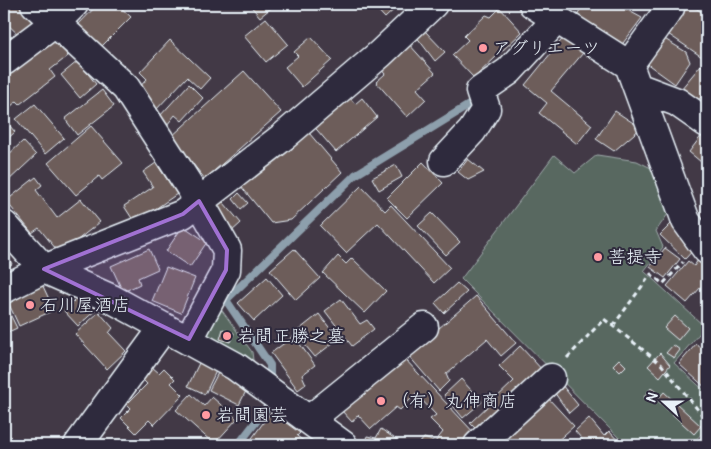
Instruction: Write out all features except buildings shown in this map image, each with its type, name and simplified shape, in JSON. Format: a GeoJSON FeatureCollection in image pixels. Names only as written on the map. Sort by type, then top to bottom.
{"type":"FeatureCollection","features":[{"type":"Feature","properties":{"kind":"street"},"geometry":{"type":"LineString","coordinates":[[35,4],[65,13],[126,88],[199,201],[227,250],[226,270],[189,339]]}},
{"type":"Feature","properties":{"kind":"street"},"geometry":{"type":"LineString","coordinates":[[4,289],[44,270],[183,214],[284,136],[380,54],[433,4]]}},
{"type":"Feature","properties":{"kind":"street"},"geometry":{"type":"LineString","coordinates":[[533,4],[557,19],[633,76],[677,102],[707,123]]}},
{"type":"Feature","properties":{"kind":"street"},"geometry":{"type":"LineString","coordinates":[[670,8],[633,76],[686,221],[704,246]]}},
{"type":"Feature","properties":{"kind":"street"},"geometry":{"type":"LineString","coordinates":[[4,61],[65,13]]}},
{"type":"Feature","properties":{"kind":"street"},"geometry":{"type":"LineString","coordinates":[[444,161],[472,131],[486,109],[480,91],[509,70],[557,19]]}},
{"type":"Feature","properties":{"kind":"street"},"geometry":{"type":"LineString","coordinates":[[4,225],[44,270],[112,299],[236,366],[343,445]]}},
{"type":"Feature","properties":{"kind":"street"},"geometry":{"type":"LineString","coordinates":[[78,445],[164,327]]}},
{"type":"Feature","properties":{"kind":"street"},"geometry":{"type":"LineString","coordinates":[[309,420],[424,327]]}},
{"type":"Feature","properties":{"kind":"street"},"geometry":{"type":"LineString","coordinates":[[478,445],[551,378]]}},
{"type":"Feature","properties":{"kind":"path"},"geometry":{"type":"LineString","coordinates":[[612,326],[651,274],[663,284],[704,246]]}},
{"type":"Feature","properties":{"kind":"path"},"geometry":{"type":"LineString","coordinates":[[600,316],[661,364],[707,421]]}},
{"type":"Feature","properties":{"kind":"path"},"geometry":{"type":"LineString","coordinates":[[551,378],[576,347],[604,319]]}},
{"type":"Feature","properties":{"kind":"highlighted area"},"geometry":{"type":"Polygon","coordinates":[[[199,201],[227,250],[226,270],[189,339],[44,269],[183,214],[199,201]]]}},
{"type":"Feature","properties":{"kind":"green space"},"geometry":{"type":"Polygon","coordinates":[[[554,155],[575,173],[597,155],[637,161],[661,173],[677,209],[668,214],[656,231],[663,247],[644,271],[705,327],[674,363],[707,393],[707,428],[691,445],[626,445],[461,279],[554,155]]]}},
{"type":"Feature","properties":{"kind":"green space"},"geometry":{"type":"Polygon","coordinates":[[[218,305],[252,352],[254,368],[208,339],[205,333],[218,305]]]}},
{"type":"Feature","properties":{"kind":"waterway"},"geometry":{"type":"LineString","coordinates":[[270,384],[270,365],[226,300],[355,175],[469,105]]}},
{"type":"Feature","properties":{"kind":"waterway"},"geometry":{"type":"LineString","coordinates":[[238,445],[269,405],[270,398]]}},
{"type":"Feature","properties":{"kind":"place","name":"アグリエーツ"},"geometry":{"type":"Point","coordinates":[483,48]}},
{"type":"Feature","properties":{"kind":"place","name":"菩提寺"},"geometry":{"type":"Point","coordinates":[598,257]}},
{"type":"Feature","properties":{"kind":"place","name":"石川屋酒店"},"geometry":{"type":"Point","coordinates":[30,305]}},
{"type":"Feature","properties":{"kind":"place","name":"岩間正勝之墓"},"geometry":{"type":"Point","coordinates":[227,336]}},
{"type":"Feature","properties":{"kind":"place","name":"（有）丸伸商店"},"geometry":{"type":"Point","coordinates":[381,401]}},
{"type":"Feature","properties":{"kind":"place","name":"岩間園芸"},"geometry":{"type":"Point","coordinates":[206,415]}}]}
